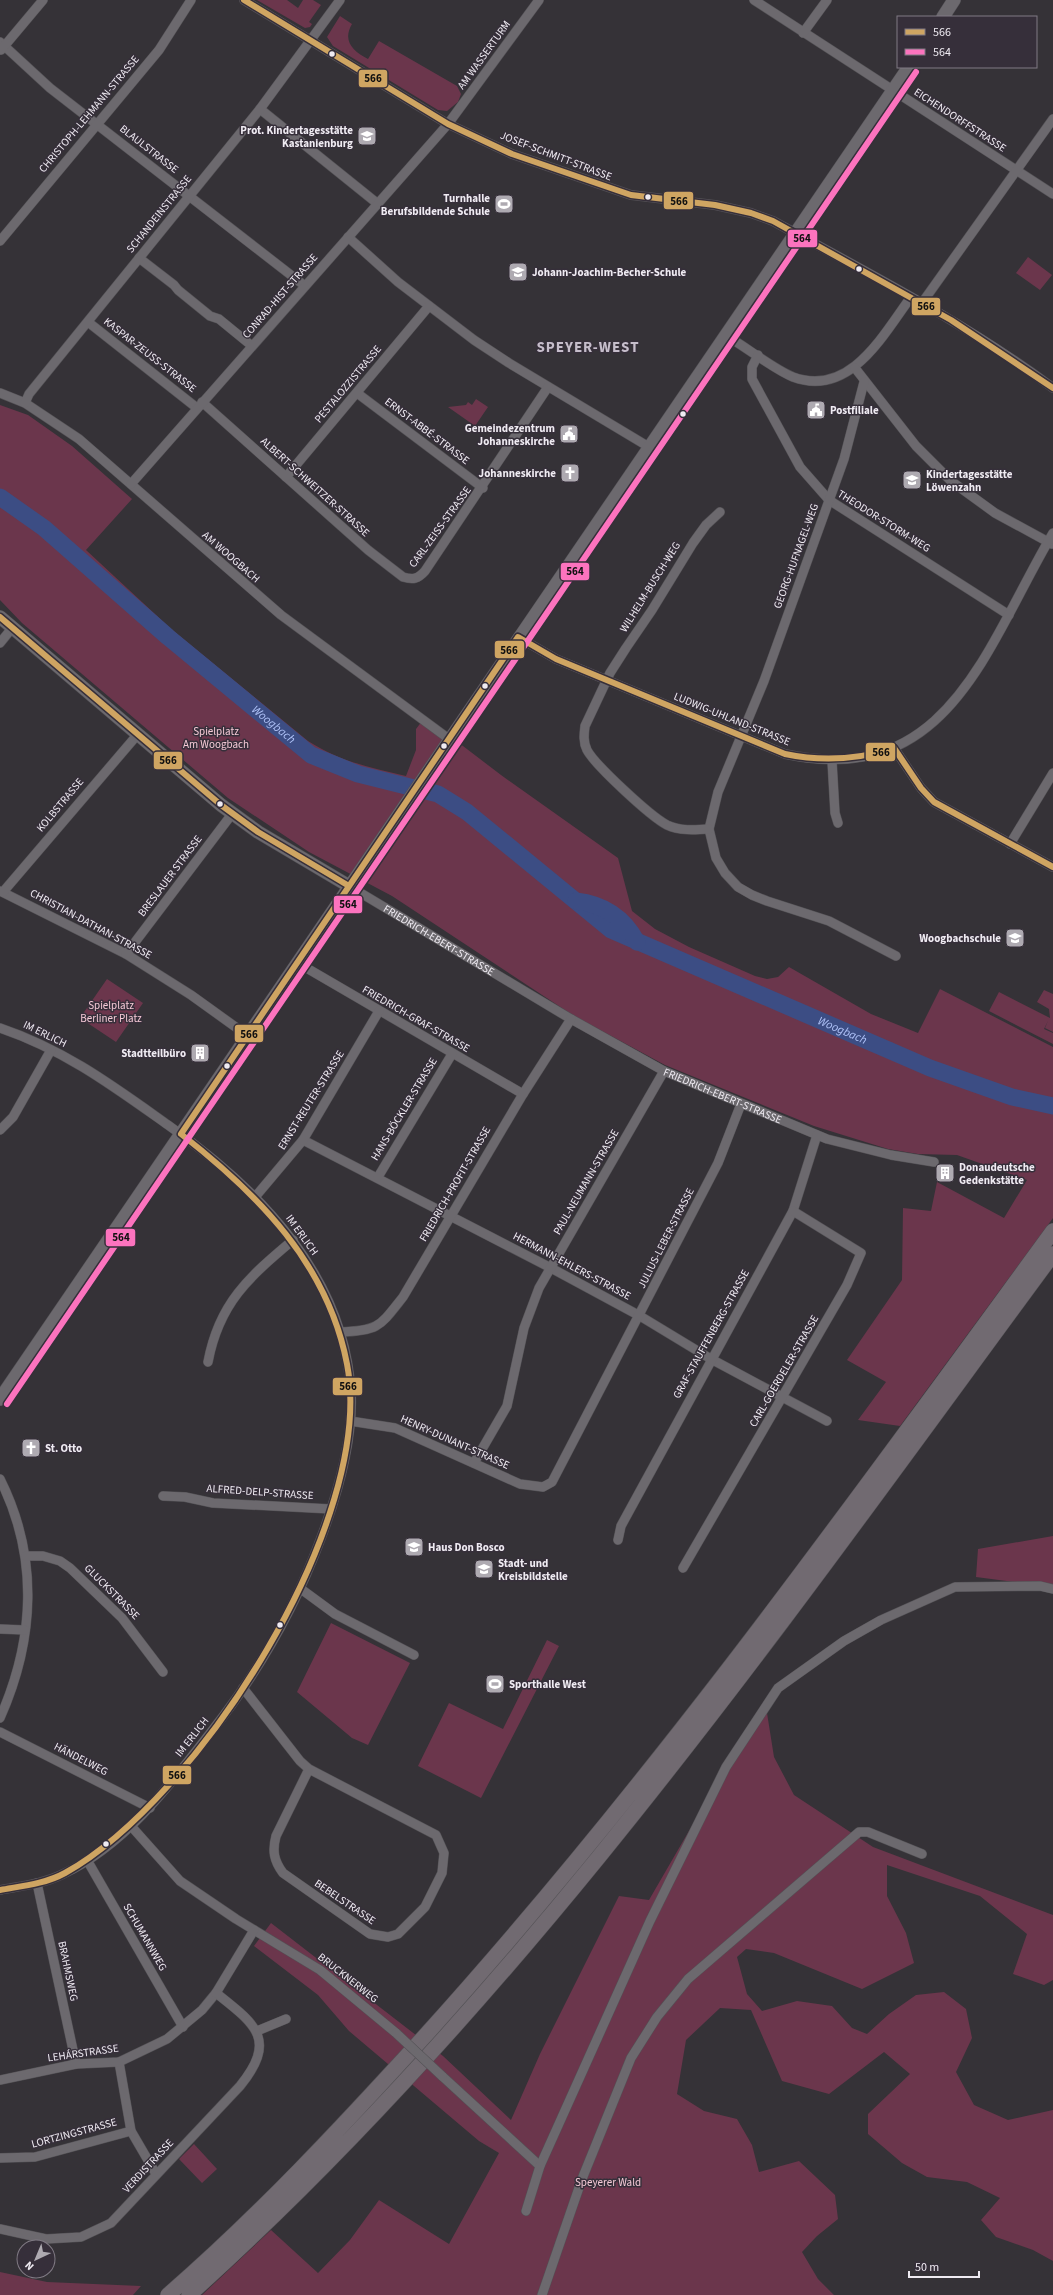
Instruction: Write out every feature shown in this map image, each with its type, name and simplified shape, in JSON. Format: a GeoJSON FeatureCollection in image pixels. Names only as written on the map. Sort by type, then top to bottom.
{"type":"FeatureCollection","features":[{"type":"Feature","properties":{"kind":"highway"},"geometry":{"type":"LineString","coordinates":[[918,1428],[1053,1231]]}},
{"type":"Feature","properties":{"kind":"highway"},"geometry":{"type":"LineString","coordinates":[[168,2295],[299,2170],[354,2114],[501,1951],[724,1676],[1053,1254]]}},
{"type":"Feature","properties":{"kind":"highway"},"geometry":{"type":"LineString","coordinates":[[189,2295],[294,2196],[508,1965],[711,1715],[895,1458]]}},
{"type":"Feature","properties":{"kind":"main road"},"geometry":{"type":"LineString","coordinates":[[944,16],[954,0]]}},
{"type":"Feature","properties":{"kind":"main road"},"geometry":{"type":"LineString","coordinates":[[0,1399],[907,68]]}},
{"type":"Feature","properties":{"kind":"main road","name":"FRIEDRICH-EBERT-STRASSE"},"geometry":{"type":"LineString","coordinates":[[0,617],[232,814],[258,832],[349,886]]}},
{"type":"Feature","properties":{"kind":"street"},"geometry":{"type":"LineString","coordinates":[[1,47],[43,0]]}},
{"type":"Feature","properties":{"kind":"street","name":"CHRISTOPH-LEHMANN-STRASSE"},"geometry":{"type":"LineString","coordinates":[[0,240],[159,50],[192,0]]}},
{"type":"Feature","properties":{"kind":"street","name":"JOSEF-SCHMITT-STRASSE"},"geometry":{"type":"LineString","coordinates":[[244,0],[448,124],[512,154],[612,190],[631,195],[715,205],[751,212],[773,221],[911,297],[1027,369],[1053,388]]}},
{"type":"Feature","properties":{"kind":"street","name":"SCHANDEINSTRASSE"},"geometry":{"type":"LineString","coordinates":[[26,403],[29,394],[260,109],[311,42],[340,0]]}},
{"type":"Feature","properties":{"kind":"street","name":"AM WASSERTURM"},"geometry":{"type":"LineString","coordinates":[[448,124],[539,0]]}},
{"type":"Feature","properties":{"kind":"street","name":"EICHENDORFFSTRASSE"},"geometry":{"type":"LineString","coordinates":[[754,0],[1053,194]]}},
{"type":"Feature","properties":{"kind":"street"},"geometry":{"type":"LineString","coordinates":[[803,33],[827,0]]}},
{"type":"Feature","properties":{"kind":"street","name":"BLAULSTRASSE"},"geometry":{"type":"LineString","coordinates":[[1,47],[50,88],[305,286]]}},
{"type":"Feature","properties":{"kind":"street"},"geometry":{"type":"LineString","coordinates":[[260,109],[378,204]]}},
{"type":"Feature","properties":{"kind":"street"},"geometry":{"type":"LineString","coordinates":[[922,304],[1053,119]]}},
{"type":"Feature","properties":{"kind":"street","name":"CONRAD-HIST-STRASSE"},"geometry":{"type":"LineString","coordinates":[[131,484],[448,124]]}},
{"type":"Feature","properties":{"kind":"street"},"geometry":{"type":"LineString","coordinates":[[348,237],[429,306],[474,340],[548,387],[649,447]]}},
{"type":"Feature","properties":{"kind":"street"},"geometry":{"type":"LineString","coordinates":[[139,258],[174,284],[178,290],[210,316],[219,319],[252,346]]}},
{"type":"Feature","properties":{"kind":"street"},"geometry":{"type":"LineString","coordinates":[[725,335],[792,376],[816,381],[838,378],[855,368],[872,350],[911,297]]}},
{"type":"Feature","properties":{"kind":"street","name":"PESTALOZZISTRASSE"},"geometry":{"type":"LineString","coordinates":[[286,477],[429,306]]}},
{"type":"Feature","properties":{"kind":"street","name":"KASPAR-ZEUSS-STRASSE"},"geometry":{"type":"LineString","coordinates":[[88,322],[153,375],[161,378],[200,405]]}},
{"type":"Feature","properties":{"kind":"street","name":"THEODOR-STORM-WEG"},"geometry":{"type":"LineString","coordinates":[[758,355],[752,367],[752,379],[800,467],[828,500],[1009,615]]}},
{"type":"Feature","properties":{"kind":"street"},"geometry":{"type":"LineString","coordinates":[[855,368],[864,382],[916,446],[951,481],[995,513],[1052,540]]}},
{"type":"Feature","properties":{"kind":"street","name":"GEORG-HUFNAGEL-WEG"},"geometry":{"type":"LineString","coordinates":[[709,829],[718,792],[766,675],[844,459],[864,382]]}},
{"type":"Feature","properties":{"kind":"street","name":"CARL-ZEISS-STRASSE"},"geometry":{"type":"LineString","coordinates":[[416,579],[426,571],[483,488],[548,387]]}},
{"type":"Feature","properties":{"kind":"street","name":"AM WOOGBACH"},"geometry":{"type":"LineString","coordinates":[[0,393],[26,403],[79,439],[281,615],[449,739]]}},
{"type":"Feature","properties":{"kind":"street","name":"ERNST-ABBÉ-STRASSE"},"geometry":{"type":"LineString","coordinates":[[357,393],[483,488]]}},
{"type":"Feature","properties":{"kind":"street","name":"ALBERT-SCHWEITZER-STRASSE"},"geometry":{"type":"LineString","coordinates":[[200,405],[286,477],[386,565],[403,577],[416,579]]}},
{"type":"Feature","properties":{"kind":"street","name":"WILHELM-BUSCH-WEG"},"geometry":{"type":"LineString","coordinates":[[709,829],[684,829],[668,825],[653,817],[600,766],[587,750],[584,743],[586,726],[608,681],[610,673],[652,610],[693,543],[706,525],[720,512]]}},
{"type":"Feature","properties":{"kind":"street","name":"LUDWIG-UHLAND-STRASSE"},"geometry":{"type":"LineString","coordinates":[[518,637],[556,659],[785,754],[805,759],[832,760],[876,754],[894,748],[933,724],[951,707],[976,674],[1052,540]]}},
{"type":"Feature","properties":{"kind":"street"},"geometry":{"type":"LineString","coordinates":[[0,643],[12,627]]}},
{"type":"Feature","properties":{"kind":"street","name":"KOLBSTRASSE"},"geometry":{"type":"LineString","coordinates":[[1,891],[138,734]]}},
{"type":"Feature","properties":{"kind":"street"},"geometry":{"type":"LineString","coordinates":[[894,748],[920,788],[934,802],[1053,867]]}},
{"type":"Feature","properties":{"kind":"street"},"geometry":{"type":"LineString","coordinates":[[832,760],[835,813],[838,823]]}},
{"type":"Feature","properties":{"kind":"street"},"geometry":{"type":"LineString","coordinates":[[1010,844],[1053,773]]}},
{"type":"Feature","properties":{"kind":"street","name":"BRESLAUER STRASSE"},"geometry":{"type":"LineString","coordinates":[[126,954],[232,814]]}},
{"type":"Feature","properties":{"kind":"street"},"geometry":{"type":"LineString","coordinates":[[709,829],[716,858],[725,873],[738,887],[767,901],[828,921],[896,956]]}},
{"type":"Feature","properties":{"kind":"street","name":"FRIEDRICH-EBERT-STRASSE"},"geometry":{"type":"LineString","coordinates":[[349,886],[571,1019],[664,1071],[818,1135],[891,1155],[934,1162]]}},
{"type":"Feature","properties":{"kind":"street","name":"CHRISTIAN-DATHAN-STRASSE"},"geometry":{"type":"LineString","coordinates":[[1,891],[126,954],[191,995],[248,1036]]}},
{"type":"Feature","properties":{"kind":"street","name":"FRIEDRICH-GRAF-STRASSE"},"geometry":{"type":"LineString","coordinates":[[298,963],[523,1094]]}},
{"type":"Feature","properties":{"kind":"street","name":"ERNST-REUTER-STRASSE"},"geometry":{"type":"LineString","coordinates":[[255,1197],[303,1140],[379,1011]]}},
{"type":"Feature","properties":{"kind":"street","name":"FRIEDRICH-PROFIT-STRASSE"},"geometry":{"type":"LineString","coordinates":[[340,1332],[365,1332],[383,1322],[403,1297],[523,1094],[571,1019]]}},
{"type":"Feature","properties":{"kind":"street","name":"IM ERLICH"},"geometry":{"type":"LineString","coordinates":[[0,1028],[51,1050],[99,1075],[181,1134],[228,1171],[255,1197],[293,1240],[324,1292],[340,1332],[351,1393],[350,1421],[346,1455],[331,1509],[301,1589],[280,1628],[227,1712],[150,1808],[131,1826],[87,1860],[63,1874],[37,1884],[0,1890]]}},
{"type":"Feature","properties":{"kind":"street"},"geometry":{"type":"LineString","coordinates":[[0,1130],[13,1117],[51,1050]]}},
{"type":"Feature","properties":{"kind":"street","name":"HANS-BÖCKLER-STRASSE"},"geometry":{"type":"LineString","coordinates":[[378,1177],[452,1054]]}},
{"type":"Feature","properties":{"kind":"street","name":"PAUL-NEUMANN-STRASSE"},"geometry":{"type":"LineString","coordinates":[[474,1463],[507,1406],[524,1328],[531,1306],[551,1268],[664,1071]]}},
{"type":"Feature","properties":{"kind":"street","name":"JULIUS-LEBER-STRASSE"},"geometry":{"type":"LineString","coordinates":[[548,1485],[554,1480],[563,1464],[718,1163],[741,1104]]}},
{"type":"Feature","properties":{"kind":"street","name":"GRAF-STAUFFENBERG-STRASSE"},"geometry":{"type":"LineString","coordinates":[[618,1540],[621,1526],[793,1211],[818,1135]]}},
{"type":"Feature","properties":{"kind":"street","name":"HERMANN-EHLERS-STRASSE"},"geometry":{"type":"LineString","coordinates":[[303,1140],[360,1171],[378,1177],[551,1268],[640,1316],[711,1359],[827,1420]]}},
{"type":"Feature","properties":{"kind":"street","name":"CARL-GOERDELER-STRASSE"},"geometry":{"type":"LineString","coordinates":[[683,1568],[847,1285],[861,1253],[793,1211]]}},
{"type":"Feature","properties":{"kind":"street"},"geometry":{"type":"LineString","coordinates":[[208,1362],[214,1335],[231,1302],[259,1269],[293,1240]]}},
{"type":"Feature","properties":{"kind":"street","name":"HENRY-DUNANT-STRASSE"},"geometry":{"type":"LineString","coordinates":[[350,1421],[395,1428],[520,1484],[534,1487],[548,1485]]}},
{"type":"Feature","properties":{"kind":"street"},"geometry":{"type":"LineString","coordinates":[[0,1479],[12,1505],[26,1556],[25,1630],[18,1672],[0,1718]]}},
{"type":"Feature","properties":{"kind":"street","name":"ALFRED-DELP-STRASSE"},"geometry":{"type":"LineString","coordinates":[[163,1496],[185,1497],[213,1503],[331,1509]]}},
{"type":"Feature","properties":{"kind":"street","name":"GLUCKSTRASSE"},"geometry":{"type":"LineString","coordinates":[[26,1556],[43,1556],[60,1561],[70,1568],[122,1618],[163,1672]]}},
{"type":"Feature","properties":{"kind":"street"},"geometry":{"type":"LineString","coordinates":[[526,2211],[540,2166],[650,1921],[722,1774],[778,1688],[844,1641],[881,1620],[955,1587],[1040,1586],[1053,1589]]}},
{"type":"Feature","properties":{"kind":"street"},"geometry":{"type":"LineString","coordinates":[[301,1589],[335,1614],[414,1655]]}},
{"type":"Feature","properties":{"kind":"street"},"geometry":{"type":"LineString","coordinates":[[0,1629],[25,1630]]}},
{"type":"Feature","properties":{"kind":"street","name":"BEBELSTRASSE"},"geometry":{"type":"LineString","coordinates":[[243,1688],[300,1762],[309,1769],[424,1827],[436,1835],[442,1844],[444,1862],[442,1873],[424,1907],[398,1934],[388,1937],[370,1934],[288,1877],[278,1865],[274,1846],[276,1836],[309,1769]]}},
{"type":"Feature","properties":{"kind":"street","name":"HÄNDELWEG"},"geometry":{"type":"LineString","coordinates":[[0,1732],[150,1808]]}},
{"type":"Feature","properties":{"kind":"street","name":"BRUCKNERWEG"},"geometry":{"type":"LineString","coordinates":[[131,1826],[180,1881],[254,1930],[320,1970],[396,2033],[540,2166]]}},
{"type":"Feature","properties":{"kind":"street"},"geometry":{"type":"LineString","coordinates":[[542,2295],[582,2179],[632,2058],[657,2017],[688,1979],[859,1832],[868,1832],[922,1854]]}},
{"type":"Feature","properties":{"kind":"street","name":"SCHUMANNWEG"},"geometry":{"type":"LineString","coordinates":[[87,1860],[183,2027]]}},
{"type":"Feature","properties":{"kind":"street","name":"BRAHMSWEG"},"geometry":{"type":"LineString","coordinates":[[37,1884],[76,2064]]}},
{"type":"Feature","properties":{"kind":"street","name":"LEHÁRSTRASSE"},"geometry":{"type":"LineString","coordinates":[[0,2080],[76,2064],[119,2062],[162,2042],[183,2027],[202,2010],[216,1993],[254,1930]]}},
{"type":"Feature","properties":{"kind":"street"},"geometry":{"type":"LineString","coordinates":[[216,1993],[249,2020],[257,2031],[286,2019]]}},
{"type":"Feature","properties":{"kind":"street","name":"VERDISTRASSE"},"geometry":{"type":"LineString","coordinates":[[0,2229],[46,2239],[81,2237],[111,2223],[252,2071],[260,2049],[257,2031]]}},
{"type":"Feature","properties":{"kind":"street"},"geometry":{"type":"LineString","coordinates":[[119,2062],[130,2131],[156,2174]]}},
{"type":"Feature","properties":{"kind":"street","name":"LORTZINGSTRASSE"},"geometry":{"type":"LineString","coordinates":[[0,2158],[35,2157],[130,2131]]}},
{"type":"Feature","properties":{"kind":"green space"},"geometry":{"type":"Polygon","coordinates":[[[257,0],[287,0],[298,8],[303,0],[313,0],[321,5],[309,22],[312,24],[310,27],[305,28],[257,0]]]}},
{"type":"Feature","properties":{"kind":"green space"},"geometry":{"type":"Polygon","coordinates":[[[340,16],[352,24],[348,36],[351,45],[358,53],[368,59],[379,41],[457,86],[461,94],[458,102],[447,111],[438,110],[333,46],[327,37],[340,16]]]}},
{"type":"Feature","properties":{"kind":"green space"},"geometry":{"type":"Polygon","coordinates":[[[1028,257],[1052,275],[1040,290],[1016,273],[1028,257]]]}},
{"type":"Feature","properties":{"kind":"green space"},"geometry":{"type":"Polygon","coordinates":[[[476,399],[488,407],[475,426],[448,407],[466,405],[468,402],[472,405],[476,399]]]}},
{"type":"Feature","properties":{"kind":"green space","name":"Spielplatz Am Woogbach"},"geometry":{"type":"Polygon","coordinates":[[[0,405],[28,415],[72,446],[132,499],[86,550],[170,628],[308,741],[343,759],[368,767],[406,776],[416,750],[416,729],[425,717],[501,775],[618,858],[632,911],[655,929],[689,947],[755,976],[767,979],[778,977],[789,967],[871,1014],[918,1033],[940,989],[1053,1047],[1053,1218],[900,1426],[858,1420],[886,1382],[847,1360],[902,1280],[903,1208],[931,1211],[937,1182],[1004,1218],[1027,1180],[957,1155],[918,1154],[888,1149],[814,1126],[665,1065],[574,1016],[392,896],[309,852],[228,798],[22,623],[0,600],[0,405]]]}},
{"type":"Feature","properties":{"kind":"green space","name":"Spielplatz Berliner Platz"},"geometry":{"type":"Polygon","coordinates":[[[107,979],[143,1003],[116,1042],[80,1018],[107,979]]]}},
{"type":"Feature","properties":{"kind":"green space"},"geometry":{"type":"Polygon","coordinates":[[[1044,990],[1053,994],[1053,1032],[1045,1028],[1048,1021],[1044,1029],[1053,1033],[1053,1044],[989,1011],[999,992],[1050,1018],[1049,1009],[1037,1002],[1044,990]]]}},
{"type":"Feature","properties":{"kind":"green space"},"geometry":{"type":"Polygon","coordinates":[[[1053,1536],[1053,1587],[976,1577],[978,1549],[1053,1536]]]}},
{"type":"Feature","properties":{"kind":"green space"},"geometry":{"type":"Polygon","coordinates":[[[331,1623],[410,1663],[368,1745],[352,1738],[297,1692],[331,1623]]]}},
{"type":"Feature","properties":{"kind":"green space"},"geometry":{"type":"Polygon","coordinates":[[[547,1640],[559,1646],[481,1798],[418,1766],[449,1703],[503,1729],[547,1640]]]}},
{"type":"Feature","properties":{"kind":"green space","name":"Speyerer Wald"},"geometry":{"type":"Polygon","coordinates":[[[767,1713],[774,1757],[794,1795],[873,1847],[1053,1915],[1053,1980],[1044,1985],[1013,1974],[1027,1934],[980,1896],[887,1865],[887,1896],[906,1933],[914,1963],[862,1989],[774,1953],[746,1949],[737,1957],[747,1994],[762,2011],[797,2001],[832,2006],[852,2028],[867,2034],[889,2014],[916,1995],[944,1992],[966,2009],[972,2038],[956,2072],[974,2105],[1008,2120],[1053,2110],[1053,2261],[1033,2250],[996,2237],[981,2220],[1000,2198],[967,2182],[927,2177],[902,2163],[868,2134],[868,2114],[910,2074],[884,2052],[829,2094],[782,2081],[751,2010],[720,2008],[686,2040],[677,2094],[704,2111],[737,2119],[752,2145],[759,2172],[799,2161],[835,2195],[838,2219],[817,2236],[802,2252],[818,2279],[834,2295],[202,2295],[271,2230],[318,2273],[350,2240],[379,2200],[449,2244],[499,2153],[479,2141],[349,2031],[318,1995],[254,1946],[271,1923],[443,2056],[511,2120],[540,2054],[619,1896],[649,1900],[719,1779],[767,1713]]]}},
{"type":"Feature","properties":{"kind":"green space"},"geometry":{"type":"Polygon","coordinates":[[[194,2144],[217,2169],[202,2183],[179,2159],[194,2144]]]}},
{"type":"Feature","properties":{"kind":"green space"},"geometry":{"type":"Polygon","coordinates":[[[0,2272],[16,2275],[16,2279],[33,2279],[47,2282],[141,2286],[133,2295],[0,2295],[0,2272]]]}},
{"type":"Feature","properties":{"kind":"waterway","name":"Woogbach"},"geometry":{"type":"LineString","coordinates":[[0,497],[44,528],[168,637],[311,755],[358,774],[438,794],[467,812],[611,930],[930,1068],[1012,1097],[1053,1106]]}},
{"type":"Feature","properties":{"kind":"waterway","name":"Woogbach"},"geometry":{"type":"LineString","coordinates":[[576,901],[595,905],[612,914],[626,926],[637,942]]}},
{"type":"Feature","properties":{"kind":"waterway","name":"Woogbach"},"geometry":{"type":"LineString","coordinates":[[886,1048],[892,1044]]}},
{"type":"Feature","properties":{"kind":"transit line","name":"566"},"geometry":{"type":"LineString","coordinates":[[244,0],[448,124],[512,154],[631,195],[715,205],[751,213],[773,221],[951,320],[1053,388]]}},
{"type":"Feature","properties":{"kind":"transit line","name":"564"},"geometry":{"type":"LineString","coordinates":[[7,1404],[916,72]]}},
{"type":"Feature","properties":{"kind":"transit line","name":"566"},"geometry":{"type":"LineString","coordinates":[[0,617],[221,805],[258,832],[349,886]]}},
{"type":"Feature","properties":{"kind":"transit line","name":"566"},"geometry":{"type":"LineString","coordinates":[[0,1890],[50,1880],[65,1873],[117,1836],[169,1784],[221,1721],[267,1649],[306,1574],[334,1499],[349,1428],[347,1364],[338,1328],[324,1294],[306,1263],[286,1234],[237,1181],[181,1134],[518,637],[556,659],[785,754],[799,757],[826,759],[867,755],[894,748],[921,788],[934,802],[1053,867]]}},
{"type":"Feature","properties":{"kind":"place","name":"Prot. Kindertagesstätte Kastanienburg"},"geometry":{"type":"Point","coordinates":[367,136]}},
{"type":"Feature","properties":{"kind":"place","name":"Turnhalle Berufsbildende Schule"},"geometry":{"type":"Point","coordinates":[504,204]}},
{"type":"Feature","properties":{"kind":"place","name":"Johann-Joachim-Becher-Schule"},"geometry":{"type":"Point","coordinates":[518,272]}},
{"type":"Feature","properties":{"kind":"place","name":"Postfiliale"},"geometry":{"type":"Point","coordinates":[816,410]}},
{"type":"Feature","properties":{"kind":"place","name":"Gemeindezentrum Johanneskirche"},"geometry":{"type":"Point","coordinates":[569,434]}},
{"type":"Feature","properties":{"kind":"place","name":"Johanneskirche"},"geometry":{"type":"Point","coordinates":[570,473]}},
{"type":"Feature","properties":{"kind":"place","name":"Kindertagesstätte Löwenzahn"},"geometry":{"type":"Point","coordinates":[912,480]}},
{"type":"Feature","properties":{"kind":"place","name":"Woogbachschule"},"geometry":{"type":"Point","coordinates":[1015,938]}},
{"type":"Feature","properties":{"kind":"place","name":"Stadtteilbüro"},"geometry":{"type":"Point","coordinates":[200,1053]}},
{"type":"Feature","properties":{"kind":"place","name":"Donaudeutsche Gedenkstätte"},"geometry":{"type":"Point","coordinates":[945,1173]}},
{"type":"Feature","properties":{"kind":"place","name":"St. Otto"},"geometry":{"type":"Point","coordinates":[31,1448]}},
{"type":"Feature","properties":{"kind":"place","name":"Haus Don Bosco"},"geometry":{"type":"Point","coordinates":[414,1547]}},
{"type":"Feature","properties":{"kind":"place","name":"Stadt- und Kreisbildstelle"},"geometry":{"type":"Point","coordinates":[484,1569]}},
{"type":"Feature","properties":{"kind":"place","name":"Sporthalle West"},"geometry":{"type":"Point","coordinates":[495,1684]}},
{"type":"Feature","properties":{"kind":"district","name":"SPEYER-WEST"},"geometry":{"type":"Point","coordinates":[588,347]}}]}
